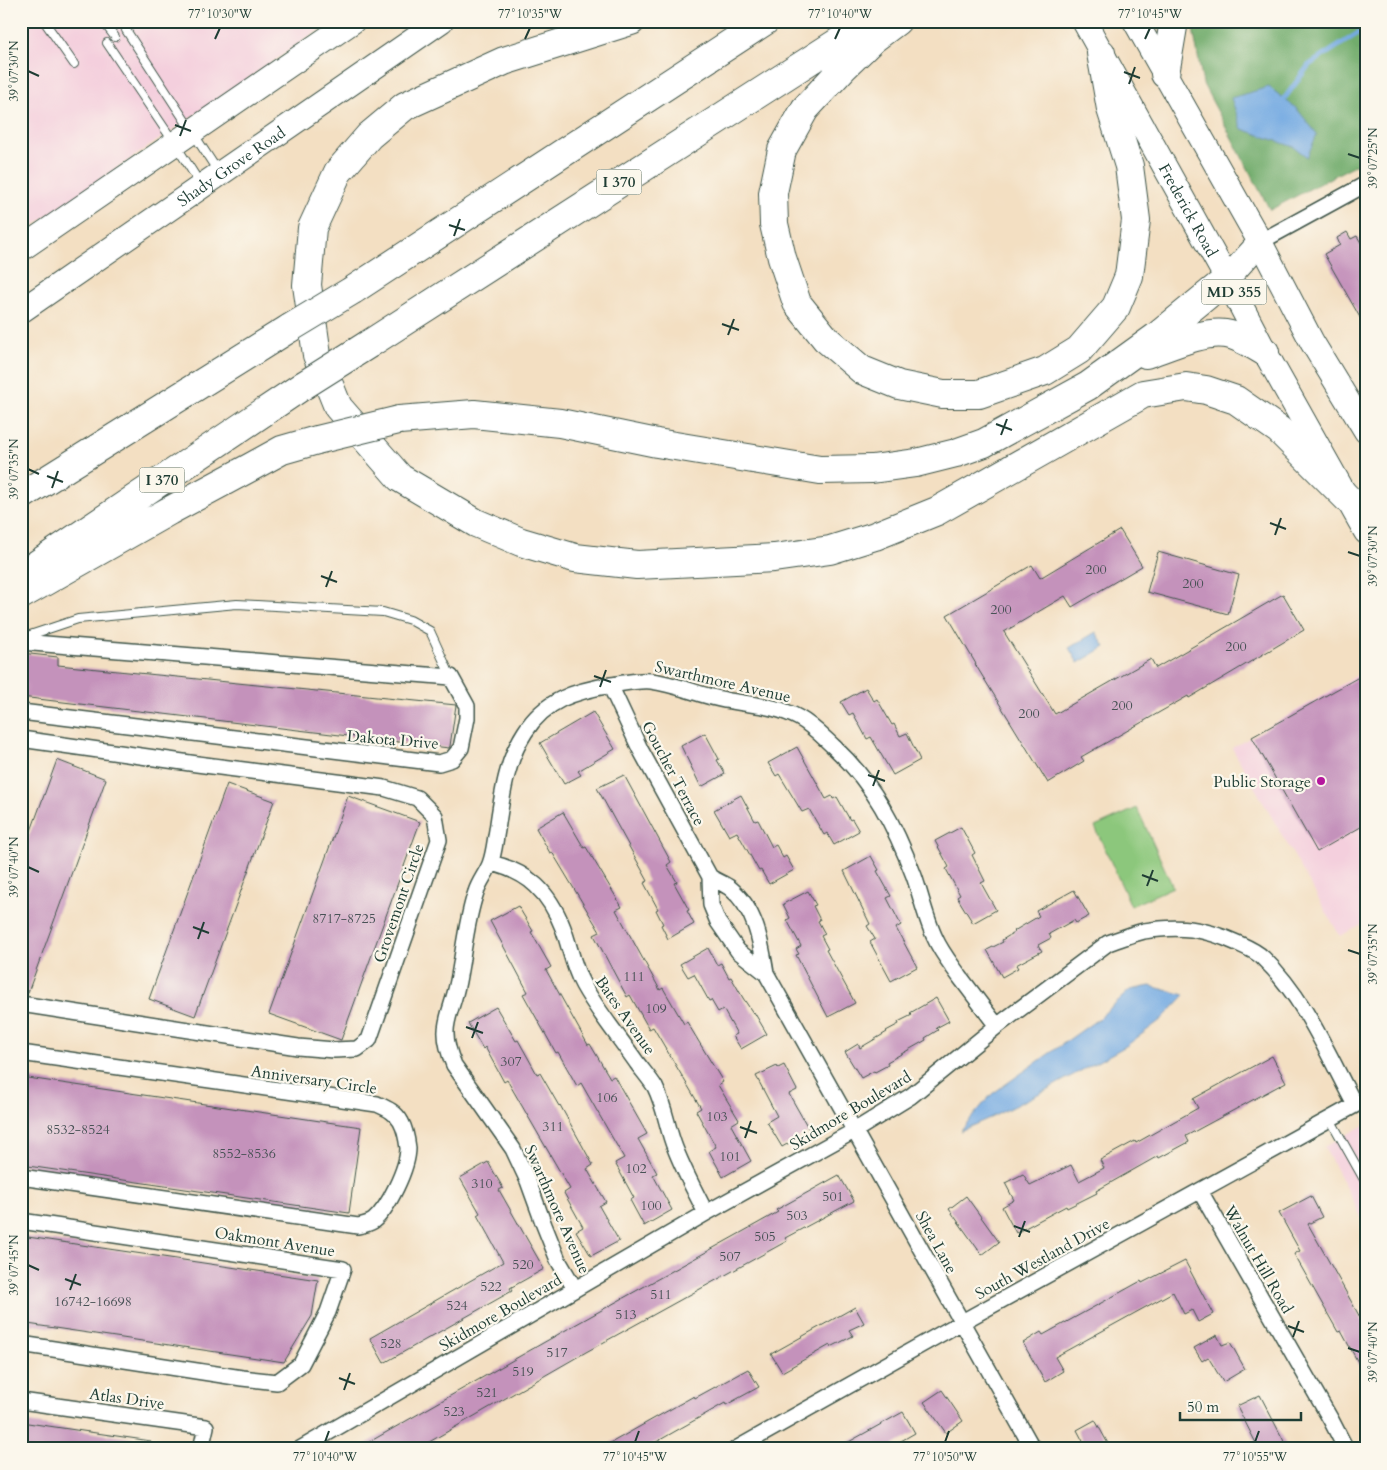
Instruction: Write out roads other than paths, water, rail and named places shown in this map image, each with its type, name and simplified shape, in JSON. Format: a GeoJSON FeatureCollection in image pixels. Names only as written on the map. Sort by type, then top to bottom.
{"type":"FeatureCollection","features":[{"type":"Feature","properties":{"kind":"highway"},"geometry":{"type":"LineString","coordinates":[[631,21],[504,61],[404,106],[369,136],[338,172],[312,228],[307,285],[317,355],[338,407],[400,478],[476,523],[521,542],[574,558],[637,565],[774,558],[830,550],[875,536],[937,511],[1143,394],[1186,387],[1206,390],[1236,400],[1279,430],[1348,499]]}},
{"type":"Feature","properties":{"kind":"highway"},"geometry":{"type":"LineString","coordinates":[[21,496],[353,290],[765,21]]}},
{"type":"Feature","properties":{"kind":"highway","name":"I 370"},"geometry":{"type":"LineString","coordinates":[[21,575],[304,385],[871,21]]}},
{"type":"Feature","properties":{"kind":"highway"},"geometry":{"type":"LineString","coordinates":[[896,21],[849,62],[804,109],[782,150],[773,193],[774,224],[782,258],[798,303],[826,338],[862,370],[899,385],[943,394],[979,394],[1045,371],[1080,350],[1116,307],[1129,276],[1136,220],[1129,166],[1111,109],[1101,53]]}},
{"type":"Feature","properties":{"kind":"highway"},"geometry":{"type":"LineString","coordinates":[[1165,74],[1174,21]]}},
{"type":"Feature","properties":{"kind":"highway"},"geometry":{"type":"LineString","coordinates":[[21,595],[169,511],[282,450],[399,420],[474,414],[550,422],[656,443],[820,470],[872,469],[916,463],[956,453],[984,443],[1088,386],[1156,338],[1227,279]]}},
{"type":"Feature","properties":{"kind":"highway"},"geometry":{"type":"LineString","coordinates":[[1119,364],[1183,341],[1225,334],[1248,342],[1264,352]]}},
{"type":"Feature","properties":{"kind":"main road"},"geometry":{"type":"LineString","coordinates":[[21,249],[353,21]]}},
{"type":"Feature","properties":{"kind":"main road","name":"Shady Grove Road"},"geometry":{"type":"LineString","coordinates":[[21,311],[441,21]]}},
{"type":"Feature","properties":{"kind":"main road","name":"Frederick Road"},"geometry":{"type":"LineString","coordinates":[[1084,21],[1227,279],[1264,352],[1366,532]]}},
{"type":"Feature","properties":{"kind":"main road","name":"MD 355"},"geometry":{"type":"LineString","coordinates":[[1135,21],[1260,242],[1312,342],[1366,430]]}},
{"type":"Feature","properties":{"kind":"main road"},"geometry":{"type":"LineString","coordinates":[[1227,279],[1260,242]]}},
{"type":"Feature","properties":{"kind":"street"},"geometry":{"type":"LineString","coordinates":[[1260,242],[1366,184]]}},
{"type":"Feature","properties":{"kind":"street"},"geometry":{"type":"LineString","coordinates":[[21,640],[451,677]]}},
{"type":"Feature","properties":{"kind":"street","name":"Dakota Drive"},"geometry":{"type":"LineString","coordinates":[[21,712],[439,763],[452,759],[461,748],[467,718],[467,706],[451,677]]}},
{"type":"Feature","properties":{"kind":"street","name":"Swarthmore Avenue"},"geometry":{"type":"LineString","coordinates":[[575,1289],[556,1255],[528,1181],[513,1149],[454,1065],[448,1052],[446,1039],[446,1023],[458,984],[471,908],[477,888],[491,863],[504,785],[516,749],[525,731],[547,708],[559,700],[573,693],[610,685],[650,681],[668,684],[723,700],[773,708],[800,718],[811,726],[848,760],[881,802],[897,835],[913,875],[930,927],[941,950],[997,1026]]}},
{"type":"Feature","properties":{"kind":"street","name":"Goucher Terrace"},"geometry":{"type":"LineString","coordinates":[[610,685],[640,749],[710,877],[711,905],[718,922],[738,951],[766,973]]}},
{"type":"Feature","properties":{"kind":"street","name":"Grovemont Circle"},"geometry":{"type":"LineString","coordinates":[[21,739],[384,788],[417,798],[435,816],[439,840],[369,1040],[357,1049],[334,1050],[298,1047],[21,1004]]}},
{"type":"Feature","properties":{"kind":"street","name":"Bates Avenue"},"geometry":{"type":"LineString","coordinates":[[491,863],[505,866],[528,878],[541,889],[550,902],[563,928],[573,964],[583,985],[654,1086],[664,1110],[675,1148],[706,1213]]}},
{"type":"Feature","properties":{"kind":"street","name":"Goucher Terrace"},"geometry":{"type":"LineString","coordinates":[[710,877],[731,889],[747,908],[760,936],[766,973],[854,1131]]}},
{"type":"Feature","properties":{"kind":"street","name":"Skidmore Boulevard"},"geometry":{"type":"LineString","coordinates":[[300,1449],[706,1213],[854,1131],[911,1096],[997,1026],[1108,943],[1143,932],[1180,928],[1215,933],[1249,948],[1262,957],[1297,998],[1361,1102]]}},
{"type":"Feature","properties":{"kind":"street","name":"Anniversary Circle"},"geometry":{"type":"LineString","coordinates":[[21,1054],[377,1104],[390,1109],[401,1120],[406,1134],[408,1150],[402,1173],[380,1214],[371,1222],[358,1226],[21,1177]]}},
{"type":"Feature","properties":{"kind":"street","name":"South Westland Drive"},"geometry":{"type":"LineString","coordinates":[[736,1449],[1361,1102]]}},
{"type":"Feature","properties":{"kind":"street","name":"Shea Lane"},"geometry":{"type":"LineString","coordinates":[[854,1131],[1033,1449]]}},
{"type":"Feature","properties":{"kind":"street","name":"Walnut Hill Road"},"geometry":{"type":"LineString","coordinates":[[1200,1191],[1346,1449]]}},
{"type":"Feature","properties":{"kind":"street","name":"Oakmont Avenue"},"geometry":{"type":"LineString","coordinates":[[21,1221],[342,1269],[328,1312],[301,1364],[277,1382],[21,1344]]}},
{"type":"Feature","properties":{"kind":"street","name":"Atlas Drive"},"geometry":{"type":"LineString","coordinates":[[21,1401],[206,1427],[202,1449]]}},
{"type":"Feature","properties":{"kind":"lane"},"geometry":{"type":"LineString","coordinates":[[44,21],[74,64]]}},
{"type":"Feature","properties":{"kind":"lane"},"geometry":{"type":"LineString","coordinates":[[103,21],[115,37]]}},
{"type":"Feature","properties":{"kind":"lane"},"geometry":{"type":"LineString","coordinates":[[126,30],[184,138],[211,180]]}},
{"type":"Feature","properties":{"kind":"lane"},"geometry":{"type":"LineString","coordinates":[[107,43],[184,138],[211,180]]}},
{"type":"Feature","properties":{"kind":"lane"},"geometry":{"type":"LineString","coordinates":[[21,640],[78,619],[237,604],[384,612],[410,620],[430,631],[451,677]]}},
{"type":"Feature","properties":{"kind":"lane"},"geometry":{"type":"LineString","coordinates":[[1330,1119],[1366,1183]]}},
{"type":"Feature","properties":{"kind":"water"},"geometry":{"type":"Polygon","coordinates":[[[1269,87],[1297,109],[1317,134],[1307,157],[1294,147],[1242,129],[1231,98],[1269,87]]]}},
{"type":"Feature","properties":{"kind":"water"},"geometry":{"type":"Polygon","coordinates":[[[1096,632],[1105,647],[1078,663],[1069,648],[1096,632]]]}},
{"type":"Feature","properties":{"kind":"water"},"geometry":{"type":"Polygon","coordinates":[[[1150,986],[1185,995],[1162,1019],[1126,1046],[1046,1090],[960,1131],[992,1094],[1098,1019],[1130,990],[1150,986]]]}},
{"type":"Feature","properties":{"kind":"waterway"},"geometry":{"type":"LineString","coordinates":[[1284,99],[1309,65],[1366,28]]}},
{"type":"Feature","properties":{"kind":"place","name":"Public Storage"},"geometry":{"type":"Point","coordinates":[1321,781]}}]}
